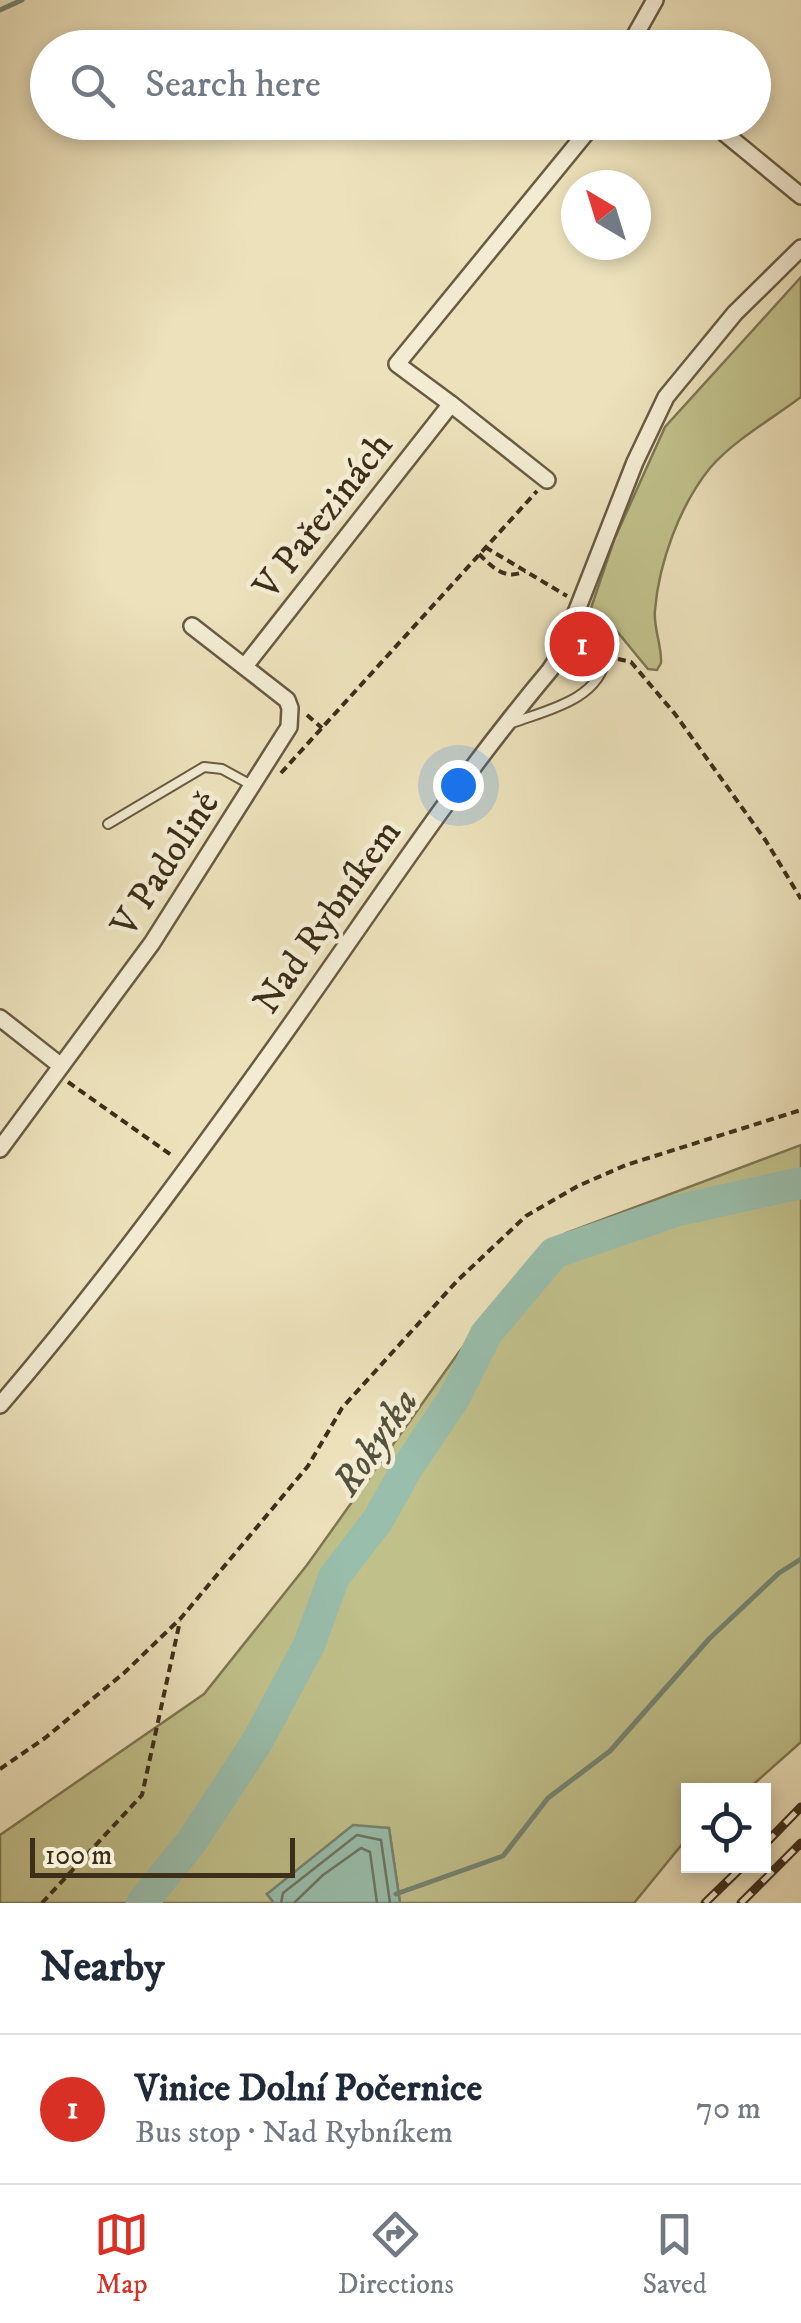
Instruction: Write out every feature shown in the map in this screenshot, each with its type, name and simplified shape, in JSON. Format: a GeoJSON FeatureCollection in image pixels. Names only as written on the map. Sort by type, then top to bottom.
{"type":"FeatureCollection","features":[{"type":"Feature","properties":{"kind":"street"},"geometry":{"type":"LineString","coordinates":[[638,30],[655,0]]}},
{"type":"Feature","properties":{"kind":"street"},"geometry":{"type":"LineString","coordinates":[[547,480],[397,364],[580,140]]}},
{"type":"Feature","properties":{"kind":"street"},"geometry":{"type":"LineString","coordinates":[[733,140],[801,196]]}},
{"type":"Feature","properties":{"kind":"street","name":"Nad Rybníkem"},"geometry":{"type":"LineString","coordinates":[[0,1405],[121,1257],[276,1045],[446,801],[550,670],[635,462],[666,397],[735,313],[801,248]]}},
{"type":"Feature","properties":{"kind":"street","name":"V Pařezinách"},"geometry":{"type":"LineString","coordinates":[[244,666],[450,404]]}},
{"type":"Feature","properties":{"kind":"street","name":"V Padolině"},"geometry":{"type":"LineString","coordinates":[[0,1149],[152,942],[289,726],[290,708],[280,694],[192,626]]}},
{"type":"Feature","properties":{"kind":"street"},"geometry":{"type":"LineString","coordinates":[[0,1018],[61,1066]]}},
{"type":"Feature","properties":{"kind":"lane"},"geometry":{"type":"LineString","coordinates":[[503,726],[567,703],[590,688],[603,672],[606,657],[596,644],[568,633]]}},
{"type":"Feature","properties":{"kind":"lane"},"geometry":{"type":"LineString","coordinates":[[108,824],[204,767],[222,769],[252,786]]}},
{"type":"Feature","properties":{"kind":"path"},"geometry":{"type":"LineString","coordinates":[[282,772],[547,480]]}},
{"type":"Feature","properties":{"kind":"path"},"geometry":{"type":"LineString","coordinates":[[485,548],[579,604]]}},
{"type":"Feature","properties":{"kind":"path"},"geometry":{"type":"LineString","coordinates":[[479,554],[496,572],[518,575],[525,571]]}},
{"type":"Feature","properties":{"kind":"path"},"geometry":{"type":"LineString","coordinates":[[606,657],[631,662],[675,714],[766,841],[801,899]]}},
{"type":"Feature","properties":{"kind":"path"},"geometry":{"type":"LineString","coordinates":[[306,714],[322,728]]}},
{"type":"Feature","properties":{"kind":"path"},"geometry":{"type":"LineString","coordinates":[[60,1090],[69,1082],[186,1166]]}},
{"type":"Feature","properties":{"kind":"path"},"geometry":{"type":"LineString","coordinates":[[96,1101],[102,1093]]}},
{"type":"Feature","properties":{"kind":"path"},"geometry":{"type":"LineString","coordinates":[[0,1769],[45,1738],[124,1673],[181,1618],[308,1466],[342,1408],[457,1282],[526,1216],[578,1186],[626,1165],[801,1110]]}},
{"type":"Feature","properties":{"kind":"path"},"geometry":{"type":"LineString","coordinates":[[123,1120],[128,1112]]}},
{"type":"Feature","properties":{"kind":"path"},"geometry":{"type":"LineString","coordinates":[[147,1138],[154,1128]]}},
{"type":"Feature","properties":{"kind":"path"},"geometry":{"type":"LineString","coordinates":[[42,1903],[142,1795],[181,1618]]}},
{"type":"Feature","properties":{"kind":"green space"},"geometry":{"type":"Polygon","coordinates":[[[801,277],[801,397],[720,458],[689,499],[673,535],[657,592],[655,616],[661,663],[657,670],[648,669],[606,618],[591,608],[614,540],[665,427],[801,277]]]}},
{"type":"Feature","properties":{"kind":"green space"},"geometry":{"type":"Polygon","coordinates":[[[801,1145],[801,1742],[755,1783],[681,1783],[681,1846],[634,1903],[400,1903],[389,1829],[267,1894],[274,1903],[0,1903],[0,1835],[204,1694],[307,1565],[459,1352],[543,1249],[566,1233],[801,1145]]]}},
{"type":"Feature","properties":{"kind":"water"},"geometry":{"type":"Polygon","coordinates":[[[353,1825],[389,1828],[400,1903],[274,1903],[267,1894],[353,1825]]]}},
{"type":"Feature","properties":{"kind":"waterway"},"geometry":{"type":"LineString","coordinates":[[0,10],[22,0]]}},
{"type":"Feature","properties":{"kind":"waterway","name":"Rokytka"},"geometry":{"type":"LineString","coordinates":[[142,1903],[192,1841],[257,1742],[309,1645],[334,1577],[378,1520],[454,1398],[486,1334],[554,1253],[675,1211],[801,1183]]}},
{"type":"Feature","properties":{"kind":"waterway"},"geometry":{"type":"LineString","coordinates":[[396,1894],[503,1856],[548,1798],[610,1751],[709,1639],[779,1573],[801,1559]]}},
{"type":"Feature","properties":{"kind":"railway"},"geometry":{"type":"LineString","coordinates":[[771,1838],[801,1807]]}},
{"type":"Feature","properties":{"kind":"railway"},"geometry":{"type":"LineString","coordinates":[[741,1903],[801,1843]]}},
{"type":"Feature","properties":{"kind":"railway"},"geometry":{"type":"LineString","coordinates":[[705,1903],[736,1873]]}},
{"type":"Feature","properties":{"kind":"place","name":"Vinice Dolní Počernice"},"geometry":{"type":"Point","coordinates":[582,644]}}]}
